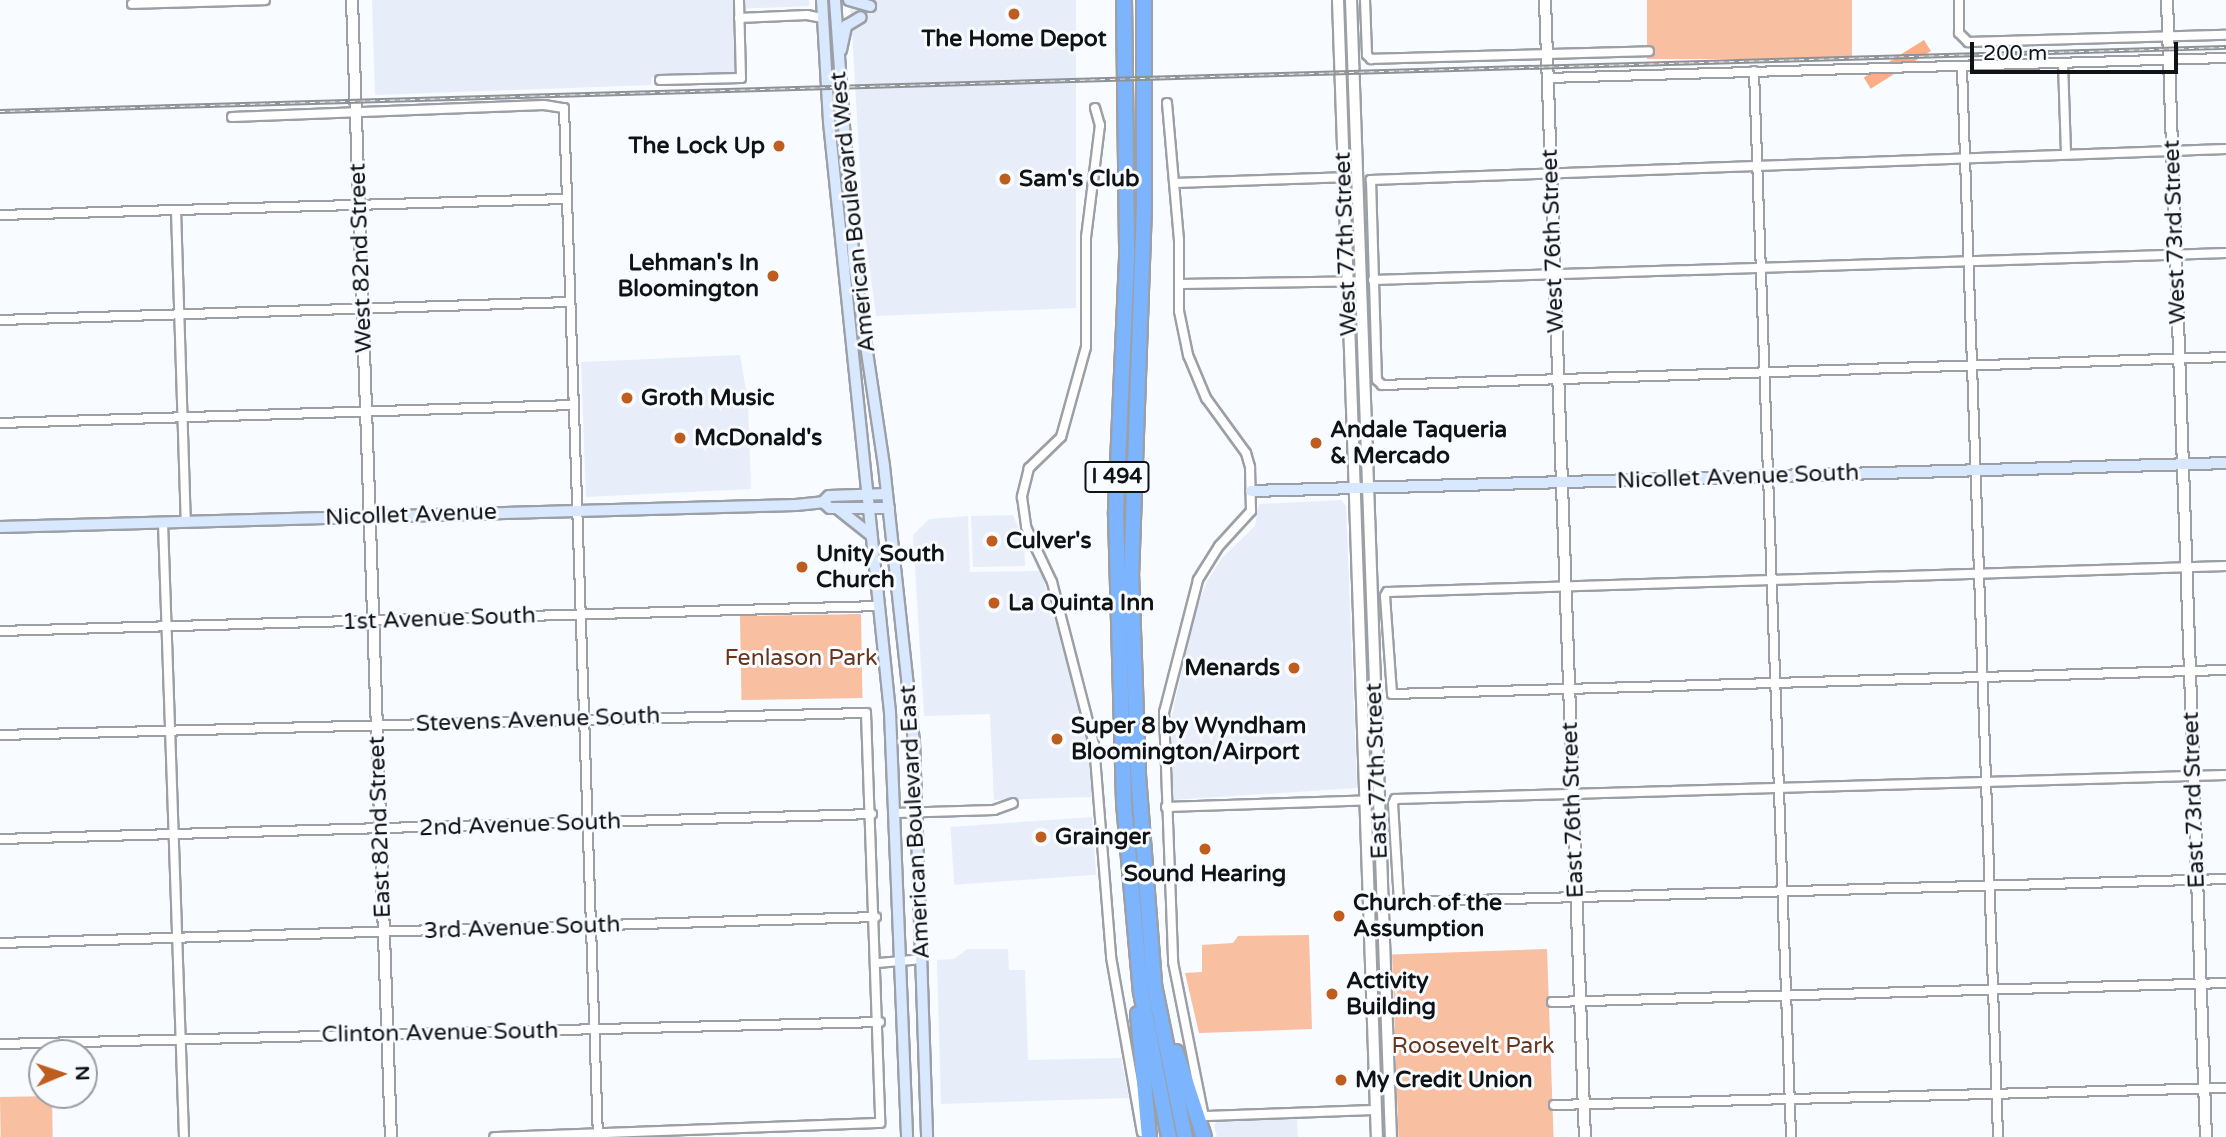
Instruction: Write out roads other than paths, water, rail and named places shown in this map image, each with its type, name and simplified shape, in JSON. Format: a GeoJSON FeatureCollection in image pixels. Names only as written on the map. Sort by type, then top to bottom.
{"type":"FeatureCollection","features":[{"type":"Feature","properties":{"kind":"highway"},"geometry":{"type":"LineString","coordinates":[[1118,0],[1126,57]]}},
{"type":"Feature","properties":{"kind":"highway","name":"I 494"},"geometry":{"type":"LineString","coordinates":[[1124,0],[1128,258],[1117,584],[1126,855],[1137,963],[1169,1137]]}},
{"type":"Feature","properties":{"kind":"highway","name":"I 494"},"geometry":{"type":"LineString","coordinates":[[1144,0],[1131,572],[1140,816],[1154,985],[1185,1137]]}},
{"type":"Feature","properties":{"kind":"highway"},"geometry":{"type":"LineString","coordinates":[[1145,39],[1153,0]]}},
{"type":"Feature","properties":{"kind":"highway"},"geometry":{"type":"LineString","coordinates":[[1137,963],[1139,1045],[1149,1137]]}},
{"type":"Feature","properties":{"kind":"highway"},"geometry":{"type":"LineString","coordinates":[[1154,985],[1206,1137]]}},
{"type":"Feature","properties":{"kind":"main road","name":"American Boulevard West"},"geometry":{"type":"LineString","coordinates":[[835,0],[838,74],[854,265],[889,508]]}},
{"type":"Feature","properties":{"kind":"main road"},"geometry":{"type":"LineString","coordinates":[[849,0],[870,6]]}},
{"type":"Feature","properties":{"kind":"main road","name":"American Boulevard West"},"geometry":{"type":"LineString","coordinates":[[823,9],[829,122],[869,508]]}},
{"type":"Feature","properties":{"kind":"main road"},"geometry":{"type":"LineString","coordinates":[[838,74],[846,26],[860,18]]}},
{"type":"Feature","properties":{"kind":"main road"},"geometry":{"type":"LineString","coordinates":[[854,372],[870,370]]}},
{"type":"Feature","properties":{"kind":"main road","name":"Nicollet Avenue South"},"geometry":{"type":"LineString","coordinates":[[1251,491],[2226,463]]}},
{"type":"Feature","properties":{"kind":"main road","name":"Nicollet Avenue"},"geometry":{"type":"LineString","coordinates":[[823,502],[829,496],[887,494]]}},
{"type":"Feature","properties":{"kind":"main road","name":"Nicollet Avenue"},"geometry":{"type":"LineString","coordinates":[[0,527],[823,502],[837,508],[869,508]]}},
{"type":"Feature","properties":{"kind":"main road"},"geometry":{"type":"LineString","coordinates":[[837,508],[871,535]]}},
{"type":"Feature","properties":{"kind":"main road"},"geometry":{"type":"LineString","coordinates":[[869,508],[889,508]]}},
{"type":"Feature","properties":{"kind":"main road","name":"American Boulevard East"},"geometry":{"type":"LineString","coordinates":[[869,508],[884,649],[895,813],[907,1137]]}},
{"type":"Feature","properties":{"kind":"main road","name":"American Boulevard East"},"geometry":{"type":"LineString","coordinates":[[889,508],[905,646],[917,812],[927,1137]]}},
{"type":"Feature","properties":{"kind":"main road"},"geometry":{"type":"LineString","coordinates":[[884,649],[905,646]]}},
{"type":"Feature","properties":{"kind":"main road"},"geometry":{"type":"LineString","coordinates":[[906,1113],[926,1113]]}},
{"type":"Feature","properties":{"kind":"street"},"geometry":{"type":"LineString","coordinates":[[132,4],[265,0]]}},
{"type":"Feature","properties":{"kind":"street","name":"West 82nd Street"},"geometry":{"type":"LineString","coordinates":[[352,0],[369,517]]}},
{"type":"Feature","properties":{"kind":"street"},"geometry":{"type":"LineString","coordinates":[[660,80],[741,78],[739,0]]}},
{"type":"Feature","properties":{"kind":"street","name":"West 77th Street"},"geometry":{"type":"LineString","coordinates":[[1338,0],[1355,488]]}},
{"type":"Feature","properties":{"kind":"street","name":"West 77th Street"},"geometry":{"type":"LineString","coordinates":[[1351,0],[1368,488]]}},
{"type":"Feature","properties":{"kind":"street"},"geometry":{"type":"LineString","coordinates":[[1364,0],[1367,54],[1371,59],[1648,51]]}},
{"type":"Feature","properties":{"kind":"street","name":"West 76th Street"},"geometry":{"type":"LineString","coordinates":[[1545,0],[1561,482]]}},
{"type":"Feature","properties":{"kind":"street"},"geometry":{"type":"LineString","coordinates":[[1959,0],[1959,33],[1968,42],[2226,36]]}},
{"type":"Feature","properties":{"kind":"street","name":"West 73rd Street"},"geometry":{"type":"LineString","coordinates":[[2167,0],[2183,464]]}},
{"type":"Feature","properties":{"kind":"street"},"geometry":{"type":"LineString","coordinates":[[739,18],[807,15],[823,9]]}},
{"type":"Feature","properties":{"kind":"street"},"geometry":{"type":"LineString","coordinates":[[1547,78],[1962,68],[2226,58]]}},
{"type":"Feature","properties":{"kind":"street"},"geometry":{"type":"LineString","coordinates":[[2063,63],[2066,154]]}},
{"type":"Feature","properties":{"kind":"street"},"geometry":{"type":"LineString","coordinates":[[1962,68],[1998,1137]]}},
{"type":"Feature","properties":{"kind":"street"},"geometry":{"type":"LineString","coordinates":[[1754,72],[1791,1137]]}},
{"type":"Feature","properties":{"kind":"street"},"geometry":{"type":"LineString","coordinates":[[1167,103],[1175,183],[1179,311],[1196,379],[1249,460],[1251,491],[1248,517],[1207,562],[1192,596],[1164,712],[1173,962],[1206,1137]]}},
{"type":"Feature","properties":{"kind":"street"},"geometry":{"type":"LineString","coordinates":[[232,117],[356,115],[413,108],[564,108],[598,1135]]}},
{"type":"Feature","properties":{"kind":"street"},"geometry":{"type":"LineString","coordinates":[[1095,108],[1100,125],[1086,237],[1086,347],[1061,437],[1029,468],[1022,497],[1026,527],[1052,582],[1094,744],[1111,957],[1143,1137]]}},
{"type":"Feature","properties":{"kind":"street"},"geometry":{"type":"LineString","coordinates":[[2226,149],[1374,176],[1373,280],[1377,380],[1382,385],[2226,358]]}},
{"type":"Feature","properties":{"kind":"street"},"geometry":{"type":"LineString","coordinates":[[1175,183],[1343,177]]}},
{"type":"Feature","properties":{"kind":"street"},"geometry":{"type":"LineString","coordinates":[[0,215],[567,199]]}},
{"type":"Feature","properties":{"kind":"street"},"geometry":{"type":"LineString","coordinates":[[176,210],[186,522]]}},
{"type":"Feature","properties":{"kind":"street"},"geometry":{"type":"LineString","coordinates":[[1373,280],[2226,253]]}},
{"type":"Feature","properties":{"kind":"street"},"geometry":{"type":"LineString","coordinates":[[1180,284],[1360,281]]}},
{"type":"Feature","properties":{"kind":"street"},"geometry":{"type":"LineString","coordinates":[[0,320],[570,302]]}},
{"type":"Feature","properties":{"kind":"street"},"geometry":{"type":"LineString","coordinates":[[0,423],[575,405]]}},
{"type":"Feature","properties":{"kind":"street","name":"East 73rd Street"},"geometry":{"type":"LineString","coordinates":[[2183,464],[2206,1137]]}},
{"type":"Feature","properties":{"kind":"street","name":"East 76th Street"},"geometry":{"type":"LineString","coordinates":[[1561,482],[1584,1137]]}},
{"type":"Feature","properties":{"kind":"street","name":"East 77th Street"},"geometry":{"type":"LineString","coordinates":[[1355,488],[1377,1137]]}},
{"type":"Feature","properties":{"kind":"street","name":"East 77th Street"},"geometry":{"type":"LineString","coordinates":[[1368,488],[1391,1137]]}},
{"type":"Feature","properties":{"kind":"street","name":"East 82nd Street"},"geometry":{"type":"LineString","coordinates":[[369,517],[391,1137]]}},
{"type":"Feature","properties":{"kind":"street"},"geometry":{"type":"LineString","coordinates":[[163,523],[184,1137]]}},
{"type":"Feature","properties":{"kind":"street"},"geometry":{"type":"LineString","coordinates":[[2226,566],[1387,592],[1392,694],[2226,670]]}},
{"type":"Feature","properties":{"kind":"street"},"geometry":{"type":"LineString","coordinates":[[1359,604],[1367,606],[1374,686]]}},
{"type":"Feature","properties":{"kind":"street","name":"1st Avenue South"},"geometry":{"type":"LineString","coordinates":[[0,631],[878,606]]}},
{"type":"Feature","properties":{"kind":"street","name":"Stevens Avenue South"},"geometry":{"type":"LineString","coordinates":[[0,735],[866,713],[872,814]]}},
{"type":"Feature","properties":{"kind":"street"},"geometry":{"type":"LineString","coordinates":[[2226,775],[1395,799],[1399,902],[2226,879]]}},
{"type":"Feature","properties":{"kind":"street"},"geometry":{"type":"LineString","coordinates":[[1166,807],[1378,800]]}},
{"type":"Feature","properties":{"kind":"street"},"geometry":{"type":"LineString","coordinates":[[895,813],[994,810],[1013,803]]}},
{"type":"Feature","properties":{"kind":"street"},"geometry":{"type":"LineString","coordinates":[[494,1137],[880,1123],[880,1022],[872,814]]}},
{"type":"Feature","properties":{"kind":"street","name":"2nd Avenue South"},"geometry":{"type":"LineString","coordinates":[[0,839],[872,814]]}},
{"type":"Feature","properties":{"kind":"street","name":"3rd Avenue South"},"geometry":{"type":"LineString","coordinates":[[0,943],[876,917]]}},
{"type":"Feature","properties":{"kind":"street"},"geometry":{"type":"LineString","coordinates":[[878,963],[922,959]]}},
{"type":"Feature","properties":{"kind":"street"},"geometry":{"type":"LineString","coordinates":[[1552,1002],[2226,983]]}},
{"type":"Feature","properties":{"kind":"street","name":"Clinton Avenue South"},"geometry":{"type":"LineString","coordinates":[[0,1044],[880,1022]]}},
{"type":"Feature","properties":{"kind":"street"},"geometry":{"type":"LineString","coordinates":[[1554,1105],[2226,1088]]}},
{"type":"Feature","properties":{"kind":"street"},"geometry":{"type":"LineString","coordinates":[[1204,1116],[1376,1110]]}},
{"type":"Feature","properties":{"kind":"railway"},"geometry":{"type":"LineString","coordinates":[[0,111],[2226,47]]}},
{"type":"Feature","properties":{"kind":"place","name":"The Home Depot"},"geometry":{"type":"Point","coordinates":[1014,14]}},
{"type":"Feature","properties":{"kind":"place","name":"The Lock Up"},"geometry":{"type":"Point","coordinates":[779,146]}},
{"type":"Feature","properties":{"kind":"place","name":"Sam's Club"},"geometry":{"type":"Point","coordinates":[1005,179]}},
{"type":"Feature","properties":{"kind":"place","name":"Lehman's In Bloomington"},"geometry":{"type":"Point","coordinates":[773,276]}},
{"type":"Feature","properties":{"kind":"place","name":"Groth Music"},"geometry":{"type":"Point","coordinates":[627,398]}},
{"type":"Feature","properties":{"kind":"place","name":"McDonald's"},"geometry":{"type":"Point","coordinates":[680,438]}},
{"type":"Feature","properties":{"kind":"place","name":"Andale Taqueria & Mercado"},"geometry":{"type":"Point","coordinates":[1316,443]}},
{"type":"Feature","properties":{"kind":"place","name":"Culver's"},"geometry":{"type":"Point","coordinates":[992,541]}},
{"type":"Feature","properties":{"kind":"place","name":"Unity South Church"},"geometry":{"type":"Point","coordinates":[802,567]}},
{"type":"Feature","properties":{"kind":"place","name":"La Quinta Inn"},"geometry":{"type":"Point","coordinates":[994,603]}},
{"type":"Feature","properties":{"kind":"place","name":"Menards"},"geometry":{"type":"Point","coordinates":[1294,668]}},
{"type":"Feature","properties":{"kind":"place","name":"Super 8 by Wyndham Bloomington/Airport"},"geometry":{"type":"Point","coordinates":[1057,739]}},
{"type":"Feature","properties":{"kind":"place","name":"Grainger"},"geometry":{"type":"Point","coordinates":[1041,837]}},
{"type":"Feature","properties":{"kind":"place","name":"Sound Hearing"},"geometry":{"type":"Point","coordinates":[1205,849]}},
{"type":"Feature","properties":{"kind":"place","name":"Church of the Assumption"},"geometry":{"type":"Point","coordinates":[1339,916]}},
{"type":"Feature","properties":{"kind":"place","name":"Activity Building"},"geometry":{"type":"Point","coordinates":[1332,994]}},
{"type":"Feature","properties":{"kind":"place","name":"My Credit Union"},"geometry":{"type":"Point","coordinates":[1341,1080]}},
{"type":"Feature","properties":{"kind":"park label","name":"Fenlason Park"},"geometry":{"type":"Point","coordinates":[801,658]}},
{"type":"Feature","properties":{"kind":"park label","name":"Roosevelt Park"},"geometry":{"type":"Point","coordinates":[1473,1046]}}]}
